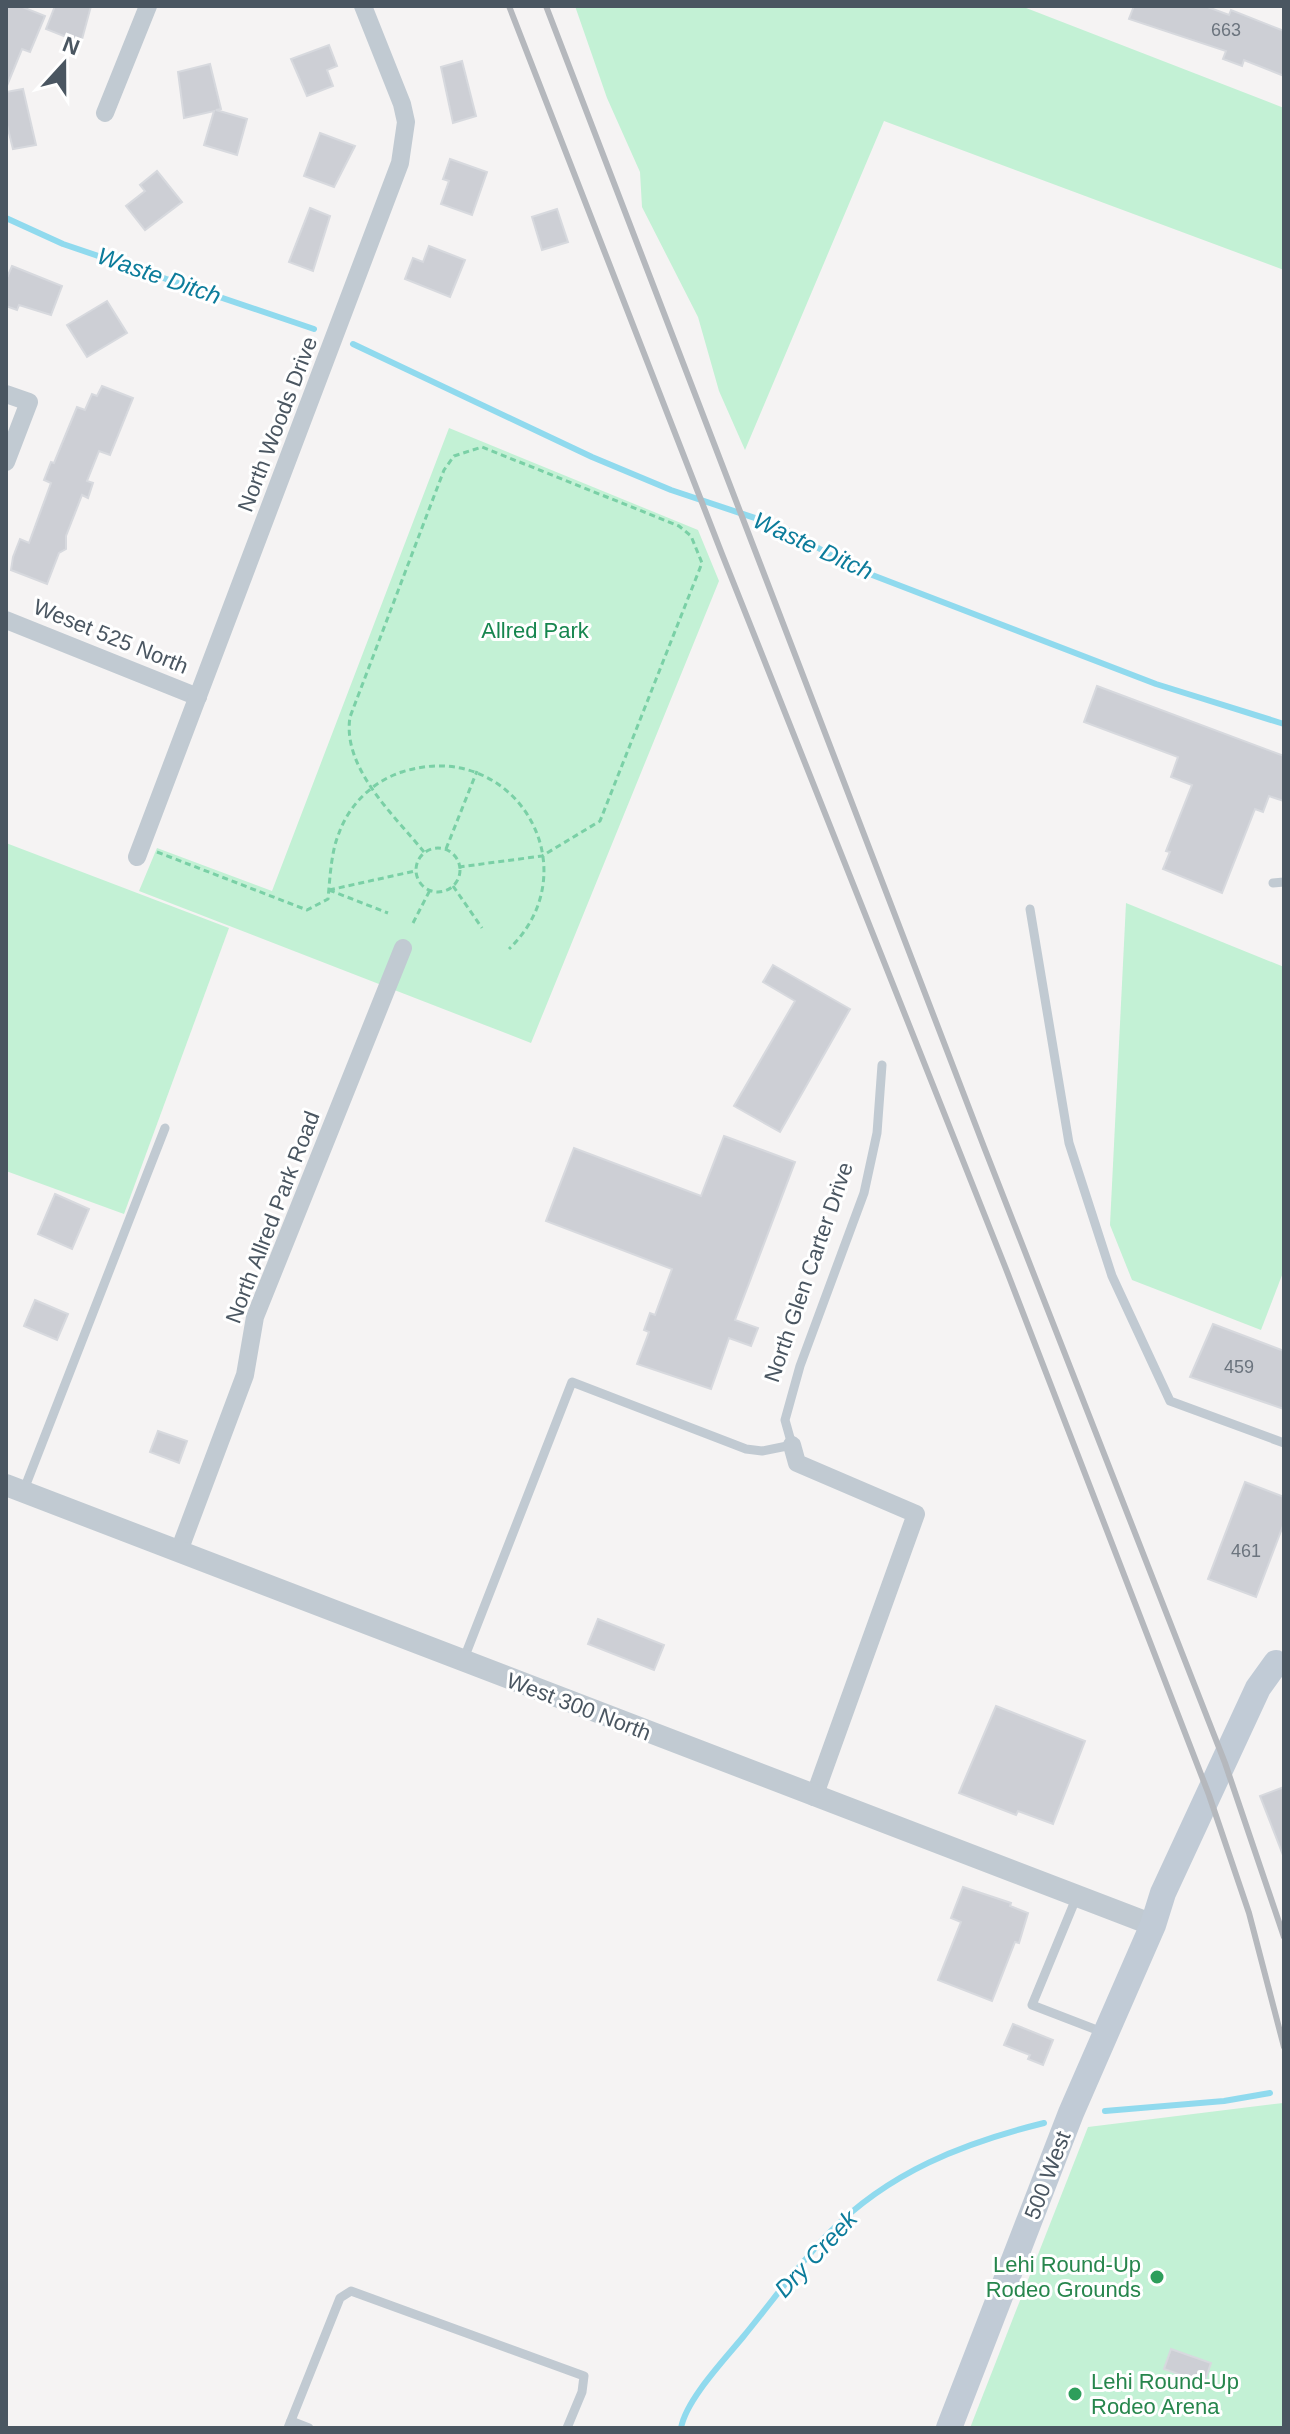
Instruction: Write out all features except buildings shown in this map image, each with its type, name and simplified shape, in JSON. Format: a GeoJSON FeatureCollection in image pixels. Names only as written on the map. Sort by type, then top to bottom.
{"type":"FeatureCollection","features":[{"type":"Feature","properties":{"kind":"main road","name":"500 West"},"geometry":{"type":"LineString","coordinates":[[949,2428],[1071,2113],[1153,1925],[1163,1893],[1258,1688],[1280,1652]]}},
{"type":"Feature","properties":{"kind":"street"},"geometry":{"type":"LineString","coordinates":[[105,113],[148,6]]}},
{"type":"Feature","properties":{"kind":"street","name":"North Woods Drive"},"geometry":{"type":"LineString","coordinates":[[146,854],[198,697],[400,163],[406,122],[404,113],[363,6]]}},
{"type":"Feature","properties":{"kind":"street"},"geometry":{"type":"LineString","coordinates":[[6,394],[29,402],[6,462]]}},
{"type":"Feature","properties":{"kind":"street","name":"Weset 525 North"},"geometry":{"type":"LineString","coordinates":[[6,620],[198,697]]}},
{"type":"Feature","properties":{"kind":"street","name":"North Allred Park Road"},"geometry":{"type":"LineString","coordinates":[[179,1551],[245,1375],[255,1317],[403,948]]}},
{"type":"Feature","properties":{"kind":"street"},"geometry":{"type":"LineString","coordinates":[[792,1445],[797,1463],[916,1514],[814,1797]]}},
{"type":"Feature","properties":{"kind":"street","name":"West 300 North"},"geometry":{"type":"LineString","coordinates":[[15,1489],[1153,1925]]}},
{"type":"Feature","properties":{"kind":"lane"},"geometry":{"type":"LineString","coordinates":[[1030,909],[1069,1143],[1112,1276],[1154,1368],[1170,1401],[1284,1443]]}},
{"type":"Feature","properties":{"kind":"lane","name":"North Glen Carter Drive"},"geometry":{"type":"LineString","coordinates":[[792,1445],[785,1420],[800,1366],[864,1193],[877,1133],[882,1065]]}},
{"type":"Feature","properties":{"kind":"lane"},"geometry":{"type":"LineString","coordinates":[[15,1489],[165,1128]]}},
{"type":"Feature","properties":{"kind":"lane"},"geometry":{"type":"LineString","coordinates":[[463,1661],[572,1382],[746,1449],[762,1451],[792,1445]]}},
{"type":"Feature","properties":{"kind":"lane"},"geometry":{"type":"LineString","coordinates":[[1077,1896],[1032,2005],[1106,2033]]}},
{"type":"Feature","properties":{"kind":"lane"},"geometry":{"type":"LineString","coordinates":[[309,2428],[289,2424],[340,2298],[351,2291],[584,2376],[582,2392],[567,2428]]}},
{"type":"Feature","properties":{"kind":"path"},"geometry":{"type":"LineString","coordinates":[[424,852],[358,767],[347,737],[350,717],[444,470],[454,456],[482,447],[679,526],[691,536],[702,563],[605,812],[588,831],[542,856],[459,867]]}},
{"type":"Feature","properties":{"kind":"path"},"geometry":{"type":"LineString","coordinates":[[146,854],[307,910],[328,899],[337,835],[349,810],[387,776],[421,766],[457,765],[477,771],[506,788],[525,809],[537,832],[543,879],[536,907],[519,939],[509,949]]}},
{"type":"Feature","properties":{"kind":"path"},"geometry":{"type":"LineString","coordinates":[[446,849],[477,771]]}},
{"type":"Feature","properties":{"kind":"path"},"geometry":{"type":"LineString","coordinates":[[424,852],[446,849]]}},
{"type":"Feature","properties":{"kind":"path"},"geometry":{"type":"LineString","coordinates":[[446,849],[459,867]]}},
{"type":"Feature","properties":{"kind":"path"},"geometry":{"type":"LineString","coordinates":[[424,852],[416,871],[419,881],[430,890],[441,892],[453,886],[459,867]]}},
{"type":"Feature","properties":{"kind":"path"},"geometry":{"type":"LineString","coordinates":[[329,890],[416,871]]}},
{"type":"Feature","properties":{"kind":"path"},"geometry":{"type":"LineString","coordinates":[[453,886],[482,928]]}},
{"type":"Feature","properties":{"kind":"path"},"geometry":{"type":"LineString","coordinates":[[329,890],[388,913]]}},
{"type":"Feature","properties":{"kind":"path"},"geometry":{"type":"LineString","coordinates":[[413,923],[430,890]]}},
{"type":"Feature","properties":{"kind":"green space"},"geometry":{"type":"Polygon","coordinates":[[[575,6],[1021,6],[1284,108],[1284,270],[884,121],[745,450],[719,391],[698,317],[642,207],[640,172],[607,98],[575,6]]]}},
{"type":"Feature","properties":{"kind":"green space","name":"Allred Park"},"geometry":{"type":"Polygon","coordinates":[[[449,428],[698,530],[719,581],[531,1043],[139,891],[157,848],[272,891],[449,428]]]}},
{"type":"Feature","properties":{"kind":"green space"},"geometry":{"type":"Polygon","coordinates":[[[6,843],[229,928],[124,1214],[6,1171],[6,843]]]}},
{"type":"Feature","properties":{"kind":"green space"},"geometry":{"type":"Polygon","coordinates":[[[1126,903],[1284,967],[1284,1270],[1261,1330],[1132,1280],[1110,1225],[1126,903]]]}},
{"type":"Feature","properties":{"kind":"green space","name":"Lehi Round-Up Rodeo Grounds"},"geometry":{"type":"Polygon","coordinates":[[[1283,2103],[1284,2428],[970,2428],[1088,2127],[1283,2103]]]}},
{"type":"Feature","properties":{"kind":"waterway","name":"Waste Ditch"},"geometry":{"type":"LineString","coordinates":[[6,218],[63,244],[314,329]]}},
{"type":"Feature","properties":{"kind":"waterway","name":"Waste Ditch"},"geometry":{"type":"LineString","coordinates":[[353,344],[592,457],[671,490],[779,526],[854,568],[1156,684],[1284,724]]}},
{"type":"Feature","properties":{"kind":"waterway","name":"Dry Creek"},"geometry":{"type":"LineString","coordinates":[[1105,2111],[1224,2101],[1270,2093]]}},
{"type":"Feature","properties":{"kind":"waterway","name":"Dry Creek"},"geometry":{"type":"LineString","coordinates":[[681,2428],[690,2405],[707,2381],[806,2258],[852,2212],[902,2177],[929,2163],[985,2140],[1044,2123]]}},
{"type":"Feature","properties":{"kind":"railway"},"geometry":{"type":"LineString","coordinates":[[509,6],[722,554],[1006,1269],[1209,1795],[1249,1913],[1284,2047]]}},
{"type":"Feature","properties":{"kind":"railway"},"geometry":{"type":"LineString","coordinates":[[546,6],[984,1147],[1225,1763],[1284,1937]]}},
{"type":"Feature","properties":{"kind":"place","name":"Lehi Round-Up Rodeo Grounds"},"geometry":{"type":"Point","coordinates":[1157,2277]}},
{"type":"Feature","properties":{"kind":"place","name":"Lehi Round-Up Rodeo Arena"},"geometry":{"type":"Point","coordinates":[1075,2394]}}]}
